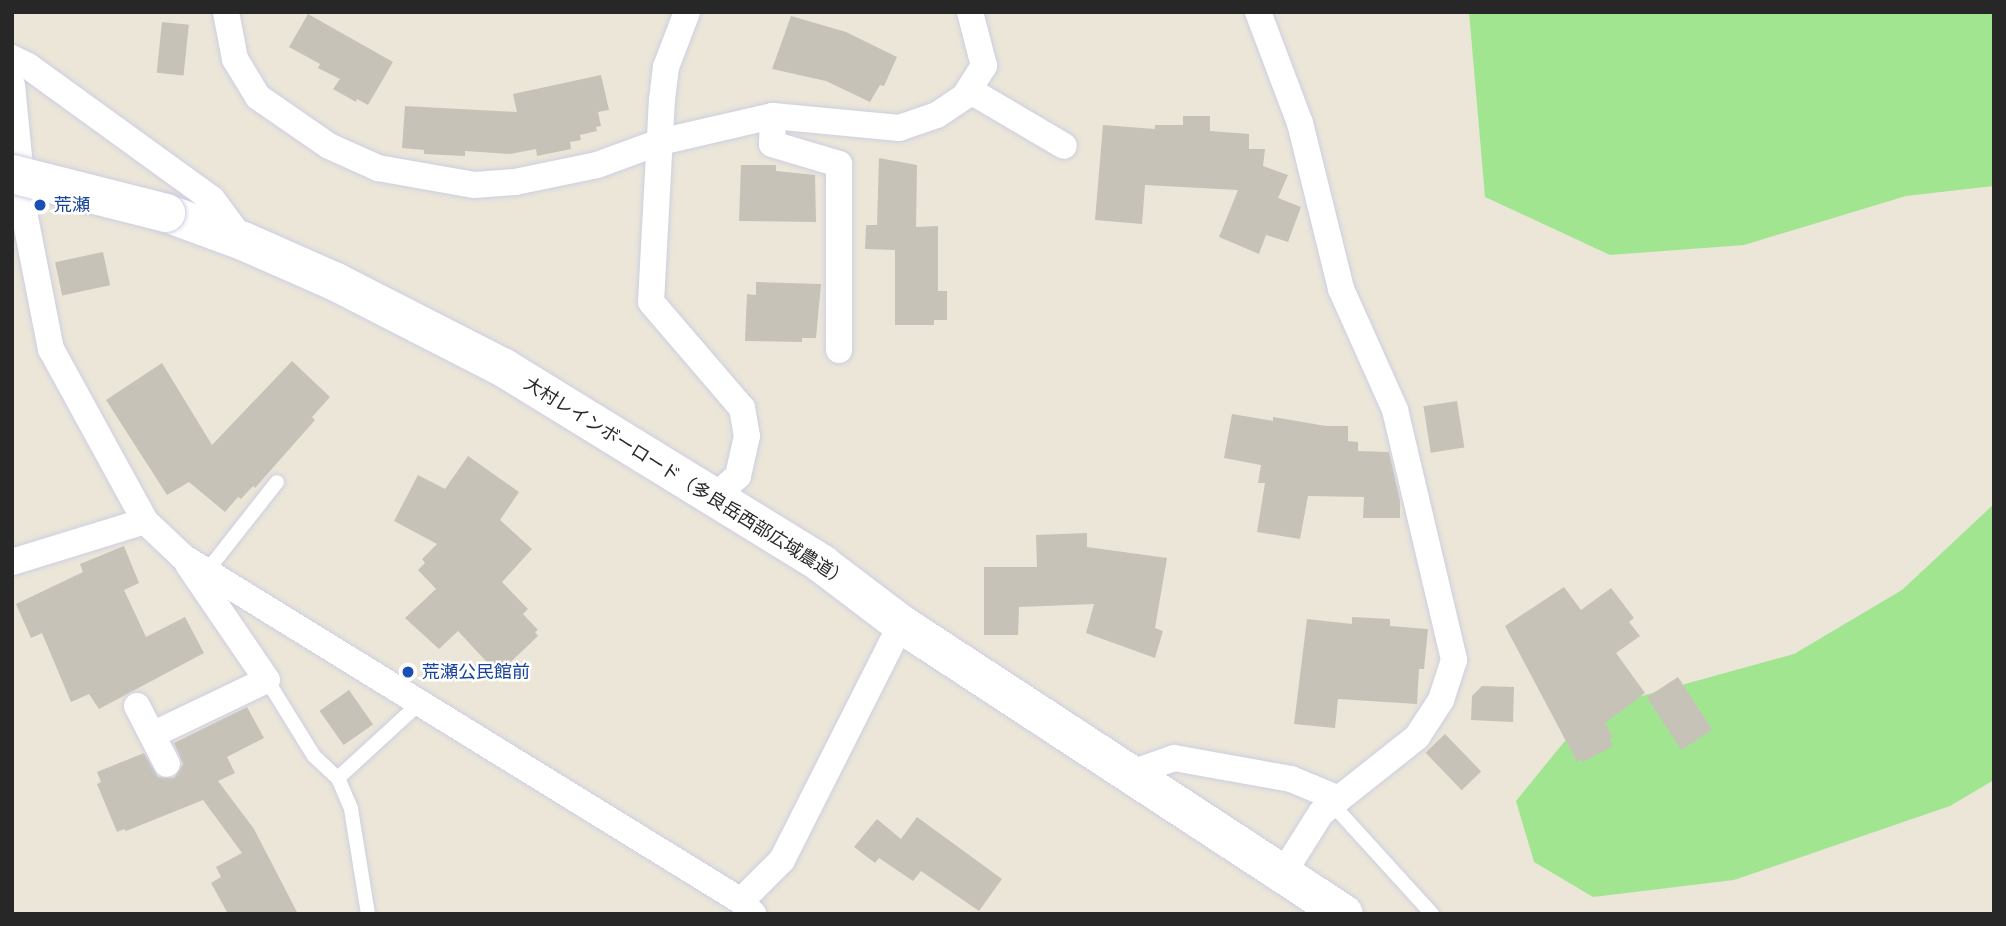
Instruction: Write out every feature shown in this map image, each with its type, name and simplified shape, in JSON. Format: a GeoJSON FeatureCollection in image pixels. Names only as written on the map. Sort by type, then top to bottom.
{"type":"FeatureCollection","features":[{"type":"Feature","properties":{"kind":"street"},"geometry":{"type":"LineString","coordinates":[[226,12],[235,59],[258,97],[329,146],[378,168],[474,185],[515,182],[597,165],[660,142],[773,116],[899,128],[937,115],[969,90],[984,66],[970,12]]}},
{"type":"Feature","properties":{"kind":"street"},"geometry":{"type":"LineString","coordinates":[[687,12],[666,67],[651,302],[743,408],[747,436],[738,476],[714,497]]}},
{"type":"Feature","properties":{"kind":"street"},"geometry":{"type":"LineString","coordinates":[[1258,12],[1300,123],[1341,289],[1395,410],[1454,660],[1441,700],[1417,737],[1321,813],[1282,875]]}},
{"type":"Feature","properties":{"kind":"street"},"geometry":{"type":"LineString","coordinates":[[12,58],[29,66],[212,199],[243,241]]}},
{"type":"Feature","properties":{"kind":"street"},"geometry":{"type":"LineString","coordinates":[[12,85],[24,217],[51,349],[145,521],[183,557],[267,680],[152,735]]}},
{"type":"Feature","properties":{"kind":"street"},"geometry":{"type":"LineString","coordinates":[[969,90],[1064,146]]}},
{"type":"Feature","properties":{"kind":"street"},"geometry":{"type":"LineString","coordinates":[[773,116],[772,144],[839,164],[839,350]]}},
{"type":"Feature","properties":{"kind":"street","name":"大村レインボーロード（多良岳西部広域農道）"},"geometry":{"type":"LineString","coordinates":[[12,174],[166,213],[243,241],[336,282],[504,368],[822,564],[901,624],[1344,914]]}},
{"type":"Feature","properties":{"kind":"street"},"geometry":{"type":"LineString","coordinates":[[12,562],[145,521]]}},
{"type":"Feature","properties":{"kind":"street"},"geometry":{"type":"LineString","coordinates":[[183,557],[421,702],[747,908],[782,860],[901,624]]}},
{"type":"Feature","properties":{"kind":"street"},"geometry":{"type":"LineString","coordinates":[[137,706],[167,764]]}},
{"type":"Feature","properties":{"kind":"street"},"geometry":{"type":"LineString","coordinates":[[1129,774],[1174,758],[1291,779],[1335,801]]}},
{"type":"Feature","properties":{"kind":"lane"},"geometry":{"type":"LineString","coordinates":[[207,571],[277,482]]}},
{"type":"Feature","properties":{"kind":"lane"},"geometry":{"type":"LineString","coordinates":[[267,680],[314,756],[338,778],[351,809],[368,914]]}},
{"type":"Feature","properties":{"kind":"lane"},"geometry":{"type":"LineString","coordinates":[[338,778],[421,702]]}},
{"type":"Feature","properties":{"kind":"lane"},"geometry":{"type":"LineString","coordinates":[[1335,801],[1432,914]]}},
{"type":"Feature","properties":{"kind":"green space"},"geometry":{"type":"Polygon","coordinates":[[[1469,12],[1994,12],[1994,186],[1906,196],[1744,245],[1610,255],[1485,197],[1469,12]]]}},
{"type":"Feature","properties":{"kind":"green space"},"geometry":{"type":"Polygon","coordinates":[[[1994,504],[1994,780],[1950,806],[1734,880],[1593,897],[1534,862],[1516,801],[1564,742],[1638,697],[1794,654],[1902,590],[1994,504]]]}},
{"type":"Feature","properties":{"kind":"building"},"geometry":{"type":"Polygon","coordinates":[[[308,14],[393,62],[368,105],[357,99],[356,102],[333,89],[340,79],[318,68],[320,64],[289,47],[308,14]]]}},
{"type":"Feature","properties":{"kind":"building"},"geometry":{"type":"Polygon","coordinates":[[[791,16],[846,32],[897,57],[884,86],[880,85],[870,102],[826,81],[772,69],[791,16]]]}},
{"type":"Feature","properties":{"kind":"building"},"geometry":{"type":"Polygon","coordinates":[[[162,22],[189,25],[184,76],[157,73],[162,22]]]}},
{"type":"Feature","properties":{"kind":"building"},"geometry":{"type":"Polygon","coordinates":[[[601,75],[609,110],[598,112],[601,126],[596,127],[597,131],[580,135],[581,140],[570,142],[571,149],[537,156],[536,149],[510,154],[465,151],[465,156],[424,154],[424,150],[402,148],[405,106],[517,112],[513,94],[601,75]]]}},
{"type":"Feature","properties":{"kind":"building"},"geometry":{"type":"Polygon","coordinates":[[[1183,116],[1210,116],[1210,131],[1249,134],[1249,149],[1265,149],[1263,166],[1288,175],[1278,198],[1301,207],[1288,242],[1266,235],[1259,254],[1219,237],[1238,190],[1145,185],[1142,224],[1095,220],[1103,125],[1155,129],[1155,125],[1183,125],[1183,116]]]}},
{"type":"Feature","properties":{"kind":"building"},"geometry":{"type":"Polygon","coordinates":[[[879,158],[917,165],[916,227],[938,226],[938,291],[947,291],[947,320],[934,320],[934,325],[895,325],[895,250],[865,249],[866,225],[877,225],[879,158]]]}},
{"type":"Feature","properties":{"kind":"building"},"geometry":{"type":"Polygon","coordinates":[[[741,165],[776,165],[776,171],[815,175],[816,222],[739,221],[741,165]]]}},
{"type":"Feature","properties":{"kind":"building"},"geometry":{"type":"Polygon","coordinates":[[[103,252],[110,285],[62,295],[55,262],[103,252]]]}},
{"type":"Feature","properties":{"kind":"building"},"geometry":{"type":"Polygon","coordinates":[[[756,282],[821,284],[816,338],[802,338],[802,342],[745,341],[747,294],[756,295],[756,282]]]}},
{"type":"Feature","properties":{"kind":"building"},"geometry":{"type":"Polygon","coordinates":[[[292,361],[330,397],[312,417],[315,420],[255,488],[253,486],[241,499],[238,497],[225,512],[189,482],[167,495],[106,400],[162,363],[212,445],[292,361]]]}},
{"type":"Feature","properties":{"kind":"building"},"geometry":{"type":"Polygon","coordinates":[[[1457,401],[1464,447],[1431,453],[1423,406],[1457,401]]]}},
{"type":"Feature","properties":{"kind":"building"},"geometry":{"type":"Polygon","coordinates":[[[1232,414],[1273,421],[1273,417],[1326,426],[1348,426],[1348,441],[1358,442],[1358,451],[1389,452],[1400,500],[1400,518],[1363,518],[1364,497],[1308,496],[1300,539],[1257,532],[1265,483],[1258,483],[1261,465],[1224,458],[1232,414]]]}},
{"type":"Feature","properties":{"kind":"building"},"geometry":{"type":"Polygon","coordinates":[[[468,456],[519,492],[500,520],[532,549],[502,582],[528,609],[523,614],[538,630],[535,632],[538,636],[498,674],[458,631],[439,649],[405,618],[436,589],[418,570],[425,563],[422,559],[437,544],[394,521],[418,475],[445,489],[468,456]]]}},
{"type":"Feature","properties":{"kind":"building"},"geometry":{"type":"Polygon","coordinates":[[[1087,533],[1087,547],[1167,558],[1155,628],[1163,631],[1155,658],[1086,633],[1094,604],[1019,607],[1018,635],[984,635],[984,567],[1037,567],[1036,535],[1087,533]]]}},
{"type":"Feature","properties":{"kind":"building"},"geometry":{"type":"Polygon","coordinates":[[[124,546],[139,583],[124,590],[146,637],[185,617],[204,653],[99,709],[89,694],[71,702],[42,633],[31,638],[16,604],[83,572],[80,564],[124,546]]]}},
{"type":"Feature","properties":{"kind":"building"},"geometry":{"type":"Polygon","coordinates":[[[1564,587],[1581,610],[1611,588],[1634,618],[1629,622],[1640,636],[1616,653],[1645,693],[1605,723],[1613,737],[1609,739],[1613,746],[1583,762],[1581,759],[1577,762],[1505,626],[1564,587]]]}},
{"type":"Feature","properties":{"kind":"building"},"geometry":{"type":"Polygon","coordinates":[[[1352,617],[1390,619],[1390,626],[1428,629],[1424,669],[1419,669],[1417,704],[1338,699],[1335,728],[1294,724],[1307,619],[1352,624],[1352,617]]]}},
{"type":"Feature","properties":{"kind":"building"},"geometry":{"type":"Polygon","coordinates":[[[1678,677],[1712,730],[1681,750],[1647,697],[1678,677]]]}},
{"type":"Feature","properties":{"kind":"building"},"geometry":{"type":"Polygon","coordinates":[[[1482,686],[1514,687],[1513,722],[1471,720],[1472,696],[1482,686]]]}},
{"type":"Feature","properties":{"kind":"building"},"geometry":{"type":"Polygon","coordinates":[[[349,690],[373,724],[344,745],[320,711],[349,690]]]}},
{"type":"Feature","properties":{"kind":"building"},"geometry":{"type":"Polygon","coordinates":[[[247,707],[264,738],[227,757],[235,773],[218,781],[254,829],[298,914],[228,914],[211,883],[221,877],[216,867],[242,853],[203,800],[126,831],[124,829],[117,832],[97,784],[101,782],[97,772],[144,753],[158,777],[174,778],[183,764],[174,743],[247,707]]]}},
{"type":"Feature","properties":{"kind":"building"},"geometry":{"type":"Polygon","coordinates":[[[1445,734],[1481,771],[1462,790],[1426,753],[1445,734]]]}},
{"type":"Feature","properties":{"kind":"building"},"geometry":{"type":"Polygon","coordinates":[[[917,817],[1002,879],[979,911],[921,871],[913,881],[879,858],[875,863],[854,847],[877,819],[901,839],[917,817]]]}},
{"type":"Feature","properties":{"kind":"place","name":"荒瀬"},"geometry":{"type":"Point","coordinates":[40,205]}},
{"type":"Feature","properties":{"kind":"place","name":"荒瀬公民館前"},"geometry":{"type":"Point","coordinates":[408,672]}}]}
